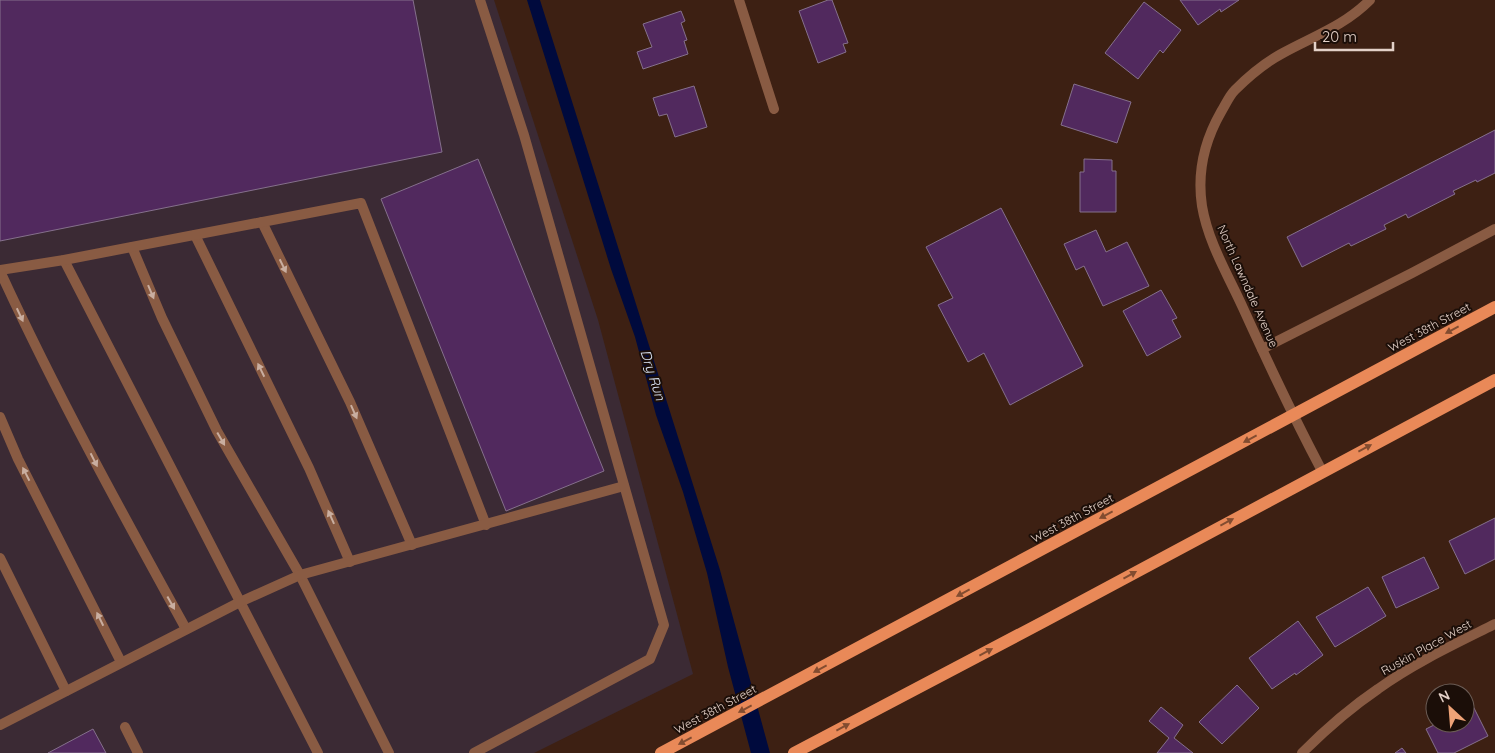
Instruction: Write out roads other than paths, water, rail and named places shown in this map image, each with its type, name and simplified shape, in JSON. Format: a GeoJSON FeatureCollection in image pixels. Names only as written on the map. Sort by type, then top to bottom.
{"type":"FeatureCollection","features":[{"type":"Feature","properties":{"kind":"main road","name":"West 38th Street"},"geometry":{"type":"LineString","coordinates":[[661,753],[1495,307]]}},
{"type":"Feature","properties":{"kind":"main road"},"geometry":{"type":"LineString","coordinates":[[797,752],[1495,380]]}},
{"type":"Feature","properties":{"kind":"street"},"geometry":{"type":"LineString","coordinates":[[474,753],[650,659],[664,625],[524,135],[480,0]]}},
{"type":"Feature","properties":{"kind":"street"},"geometry":{"type":"LineString","coordinates":[[738,0],[774,109]]}},
{"type":"Feature","properties":{"kind":"street","name":"North Lawndale Avenue"},"geometry":{"type":"LineString","coordinates":[[1322,471],[1292,416],[1208,230],[1202,205],[1201,169],[1206,145],[1215,122],[1234,91],[1251,74],[1281,54],[1331,30],[1370,0]]}},
{"type":"Feature","properties":{"kind":"street"},"geometry":{"type":"LineString","coordinates":[[186,630],[42,361],[0,270],[64,260],[361,203],[486,525]]}},
{"type":"Feature","properties":{"kind":"street"},"geometry":{"type":"LineString","coordinates":[[262,222],[350,402],[412,545]]}},
{"type":"Feature","properties":{"kind":"street"},"geometry":{"type":"LineString","coordinates":[[1262,349],[1495,229]]}},
{"type":"Feature","properties":{"kind":"street"},"geometry":{"type":"LineString","coordinates":[[195,235],[309,468],[350,562]]}},
{"type":"Feature","properties":{"kind":"street"},"geometry":{"type":"LineString","coordinates":[[132,247],[162,318],[217,431],[300,575],[389,753]]}},
{"type":"Feature","properties":{"kind":"street"},"geometry":{"type":"LineString","coordinates":[[64,260],[318,753]]}},
{"type":"Feature","properties":{"kind":"street"},"geometry":{"type":"LineString","coordinates":[[0,417],[18,459],[121,662]]}},
{"type":"Feature","properties":{"kind":"street"},"geometry":{"type":"LineString","coordinates":[[0,725],[240,602],[300,575],[624,486]]}},
{"type":"Feature","properties":{"kind":"street"},"geometry":{"type":"LineString","coordinates":[[0,558],[66,691]]}},
{"type":"Feature","properties":{"kind":"street","name":"Ruskin Place West"},"geometry":{"type":"LineString","coordinates":[[1302,753],[1328,728],[1377,689],[1427,658],[1495,624]]}},
{"type":"Feature","properties":{"kind":"street"},"geometry":{"type":"LineString","coordinates":[[125,727],[138,753]]}},
{"type":"Feature","properties":{"kind":"water","name":"Dry Run"},"geometry":{"type":"Polygon","coordinates":[[[527,0],[540,0],[720,570],[770,753],[751,753],[728,667],[707,573],[683,492],[656,415],[635,337],[611,269],[527,0]]]}}]}
